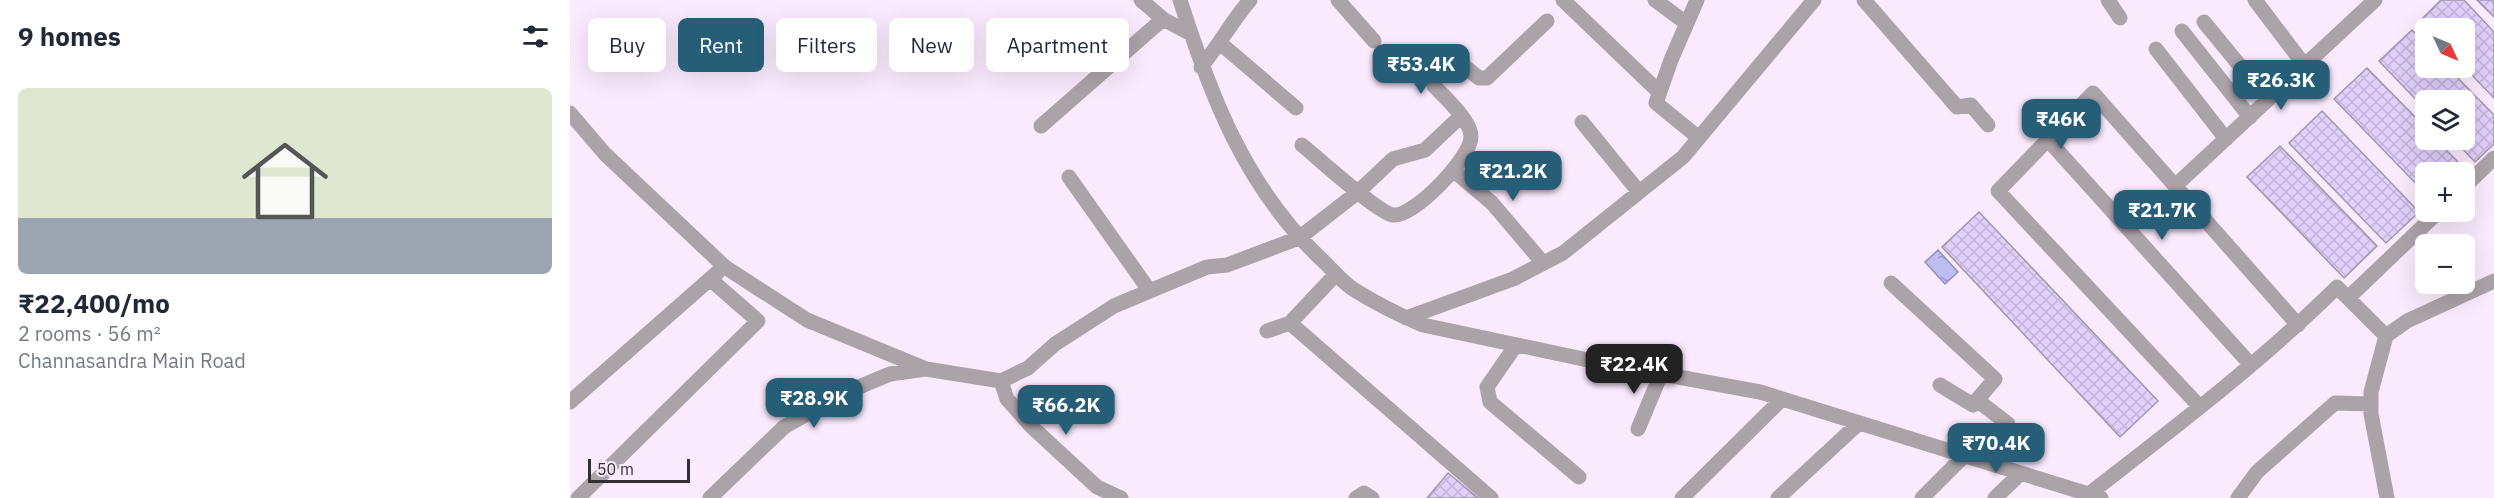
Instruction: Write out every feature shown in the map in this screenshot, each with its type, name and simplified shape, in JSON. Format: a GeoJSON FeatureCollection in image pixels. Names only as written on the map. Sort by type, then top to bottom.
{"type":"FeatureCollection","features":[{"type":"Feature","properties":{"kind":"street"},"geometry":{"type":"LineString","coordinates":[[1141,0],[1163,19],[1191,34]]}},
{"type":"Feature","properties":{"kind":"street"},"geometry":{"type":"LineString","coordinates":[[1180,0],[1202,67],[1242,156],[1282,219],[1352,288],[1422,325],[1760,392],[2095,496],[2298,325],[2337,287],[2386,336]]}},
{"type":"Feature","properties":{"kind":"street"},"geometry":{"type":"LineString","coordinates":[[1202,67],[1236,16],[1250,0]]}},
{"type":"Feature","properties":{"kind":"street"},"geometry":{"type":"LineString","coordinates":[[1338,0],[1374,41]]}},
{"type":"Feature","properties":{"kind":"street"},"geometry":{"type":"LineString","coordinates":[[1563,0],[1659,92]]}},
{"type":"Feature","properties":{"kind":"street"},"geometry":{"type":"LineString","coordinates":[[1655,0],[1686,23]]}},
{"type":"Feature","properties":{"kind":"street"},"geometry":{"type":"LineString","coordinates":[[1697,0],[1656,103],[1699,138]]}},
{"type":"Feature","properties":{"kind":"street"},"geometry":{"type":"LineString","coordinates":[[1864,0],[1957,108],[1971,105],[1988,125]]}},
{"type":"Feature","properties":{"kind":"street"},"geometry":{"type":"LineString","coordinates":[[2108,0],[2120,18]]}},
{"type":"Feature","properties":{"kind":"street"},"geometry":{"type":"LineString","coordinates":[[2255,0],[2305,66]]}},
{"type":"Feature","properties":{"kind":"street"},"geometry":{"type":"LineString","coordinates":[[1406,318],[1513,279],[1563,253],[1683,157],[1806,3]]}},
{"type":"Feature","properties":{"kind":"street"},"geometry":{"type":"LineString","coordinates":[[2175,186],[2305,66],[2365,4]]}},
{"type":"Feature","properties":{"kind":"street"},"geometry":{"type":"LineString","coordinates":[[1041,126],[1163,19]]}},
{"type":"Feature","properties":{"kind":"street"},"geometry":{"type":"LineString","coordinates":[[1302,145],[1389,215],[1404,214],[1453,170],[1469,148],[1472,136],[1461,116],[1434,86],[1434,81],[1455,59],[1479,78],[1487,78],[1546,21]]}},
{"type":"Feature","properties":{"kind":"street"},"geometry":{"type":"LineString","coordinates":[[2204,22],[2268,100]]}},
{"type":"Feature","properties":{"kind":"street"},"geometry":{"type":"LineString","coordinates":[[2182,31],[2250,117]]}},
{"type":"Feature","properties":{"kind":"street"},"geometry":{"type":"LineString","coordinates":[[1220,43],[1296,108]]}},
{"type":"Feature","properties":{"kind":"street"},"geometry":{"type":"LineString","coordinates":[[2156,49],[2226,139]]}},
{"type":"Feature","properties":{"kind":"street"},"geometry":{"type":"LineString","coordinates":[[2200,407],[1998,191],[2093,93],[2298,325]]}},
{"type":"Feature","properties":{"kind":"street"},"geometry":{"type":"LineString","coordinates":[[570,112],[605,154],[725,267],[807,320],[926,369],[1001,381],[1028,368],[1055,344],[1114,306],[1207,267],[1227,265],[1299,238],[1358,192],[1395,157],[1419,153],[1429,148],[1461,116]]}},
{"type":"Feature","properties":{"kind":"street"},"geometry":{"type":"LineString","coordinates":[[1582,122],[1639,192]]}},
{"type":"Feature","properties":{"kind":"street"},"geometry":{"type":"LineString","coordinates":[[2048,140],[2251,365]]}},
{"type":"Feature","properties":{"kind":"street"},"geometry":{"type":"LineString","coordinates":[[2475,176],[2494,158]]}},
{"type":"Feature","properties":{"kind":"street"},"geometry":{"type":"LineString","coordinates":[[1453,170],[1492,203],[1543,263]]}},
{"type":"Feature","properties":{"kind":"street"},"geometry":{"type":"LineString","coordinates":[[1070,177],[1149,290]]}},
{"type":"Feature","properties":{"kind":"street"},"geometry":{"type":"LineString","coordinates":[[2348,298],[2428,222]]}},
{"type":"Feature","properties":{"kind":"street"},"geometry":{"type":"LineString","coordinates":[[570,402],[725,267]]}},
{"type":"Feature","properties":{"kind":"street"},"geometry":{"type":"LineString","coordinates":[[1267,331],[1290,323],[1336,274]]}},
{"type":"Feature","properties":{"kind":"street"},"geometry":{"type":"LineString","coordinates":[[578,498],[758,321],[710,279]]}},
{"type":"Feature","properties":{"kind":"street"},"geometry":{"type":"LineString","coordinates":[[2387,498],[2371,404],[2386,336],[2407,321],[2494,281]]}},
{"type":"Feature","properties":{"kind":"street"},"geometry":{"type":"LineString","coordinates":[[1891,283],[1995,379],[1973,405],[1940,385]]}},
{"type":"Feature","properties":{"kind":"street"},"geometry":{"type":"LineString","coordinates":[[1290,323],[1491,498]]}},
{"type":"Feature","properties":{"kind":"street"},"geometry":{"type":"LineString","coordinates":[[1516,345],[1487,387],[1490,402],[1579,477]]}},
{"type":"Feature","properties":{"kind":"street"},"geometry":{"type":"LineString","coordinates":[[710,498],[784,427],[842,394],[890,374],[926,369]]}},
{"type":"Feature","properties":{"kind":"street"},"geometry":{"type":"LineString","coordinates":[[1638,429],[1661,374]]}},
{"type":"Feature","properties":{"kind":"street"},"geometry":{"type":"LineString","coordinates":[[1001,381],[1006,399],[1032,427],[1097,487],[1121,498]]}},
{"type":"Feature","properties":{"kind":"street"},"geometry":{"type":"LineString","coordinates":[[1682,498],[1782,399]]}},
{"type":"Feature","properties":{"kind":"street"},"geometry":{"type":"LineString","coordinates":[[1922,498],[1972,458],[2008,424],[1977,400]]}},
{"type":"Feature","properties":{"kind":"street"},"geometry":{"type":"LineString","coordinates":[[2238,498],[2257,472],[2335,403],[2371,404]]}},
{"type":"Feature","properties":{"kind":"street"},"geometry":{"type":"LineString","coordinates":[[1778,498],[1859,423]]}},
{"type":"Feature","properties":{"kind":"street"},"geometry":{"type":"LineString","coordinates":[[1995,498],[2020,473]]}},
{"type":"Feature","properties":{"kind":"street"},"geometry":{"type":"LineString","coordinates":[[1356,498],[1364,493],[1372,498]]}},
{"type":"Feature","properties":{"kind":"water"},"geometry":{"type":"Polygon","coordinates":[[[1938,250],[1958,272],[1945,284],[1925,262],[1938,250]]]}},
{"type":"Feature","properties":{"kind":"building"},"geometry":{"type":"Polygon","coordinates":[[[2441,0],[2464,0],[2494,32],[2494,98],[2475,78],[2475,18],[2423,18],[2441,0]]]}},
{"type":"Feature","properties":{"kind":"building"},"geometry":{"type":"Polygon","coordinates":[[[2477,0],[2494,0],[2494,17],[2477,0]]]}},
{"type":"Feature","properties":{"kind":"building"},"geometry":{"type":"Polygon","coordinates":[[[2412,30],[2415,33],[2415,78],[2458,78],[2470,90],[2415,90],[2415,99],[2379,61],[2412,30]]]}},
{"type":"Feature","properties":{"kind":"building"},"geometry":{"type":"Polygon","coordinates":[[[2367,68],[2415,117],[2415,150],[2446,150],[2458,162],[2415,162],[2415,183],[2334,99],[2367,68]]]}},
{"type":"Feature","properties":{"kind":"building"},"geometry":{"type":"Polygon","coordinates":[[[2475,96],[2494,115],[2494,144],[2475,162],[2464,150],[2475,150],[2475,96]]]}},
{"type":"Feature","properties":{"kind":"building"},"geometry":{"type":"Polygon","coordinates":[[[2322,111],[2415,208],[2415,216],[2386,243],[2289,143],[2322,111]]]}},
{"type":"Feature","properties":{"kind":"building"},"geometry":{"type":"Polygon","coordinates":[[[2280,146],[2377,246],[2344,278],[2247,177],[2280,146]]]}},
{"type":"Feature","properties":{"kind":"building"},"geometry":{"type":"Polygon","coordinates":[[[1979,212],[2158,401],[2120,437],[1942,247],[1979,212]]]}},
{"type":"Feature","properties":{"kind":"building"},"geometry":{"type":"Polygon","coordinates":[[[1448,473],[1478,498],[1427,498],[1448,473]]]}}]}
